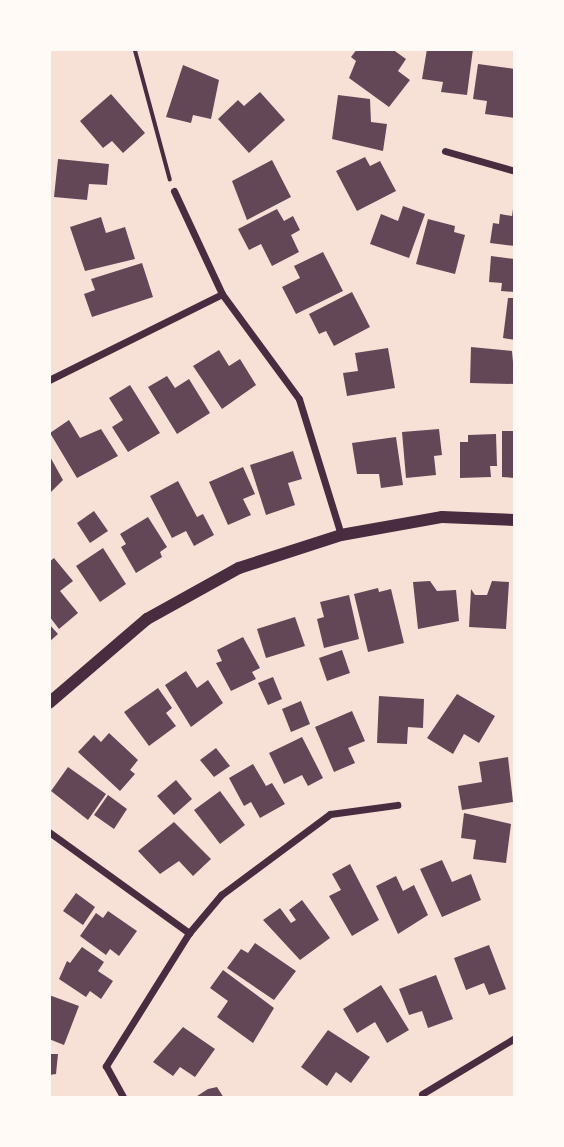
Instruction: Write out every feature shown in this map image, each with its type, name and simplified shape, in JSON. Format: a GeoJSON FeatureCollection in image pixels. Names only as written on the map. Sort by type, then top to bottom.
{"type":"FeatureCollection","features":[{"type":"Feature","properties":{"kind":"street"},"geometry":{"type":"LineString","coordinates":[[445,150],[515,171]]}},
{"type":"Feature","properties":{"kind":"street"},"geometry":{"type":"LineString","coordinates":[[174,191],[222,294],[299,399],[341,535]]}},
{"type":"Feature","properties":{"kind":"street"},"geometry":{"type":"LineString","coordinates":[[49,380],[222,294]]}},
{"type":"Feature","properties":{"kind":"street"},"geometry":{"type":"LineString","coordinates":[[49,703],[148,619],[239,568],[341,535],[442,517],[515,520]]}},
{"type":"Feature","properties":{"kind":"street"},"geometry":{"type":"LineString","coordinates":[[124,1098],[106,1066],[189,933],[222,895],[330,814],[397,805]]}},
{"type":"Feature","properties":{"kind":"street"},"geometry":{"type":"LineString","coordinates":[[49,832],[189,933]]}},
{"type":"Feature","properties":{"kind":"street"},"geometry":{"type":"LineString","coordinates":[[422,1094],[515,1038]]}},
{"type":"Feature","properties":{"kind":"path"},"geometry":{"type":"LineString","coordinates":[[135,49],[174,191]]}},
{"type":"Feature","properties":{"kind":"building"},"geometry":{"type":"Polygon","coordinates":[[[357,49],[392,49],[406,59],[398,71],[410,80],[389,107],[349,78],[356,61],[351,57],[357,49]]]}},
{"type":"Feature","properties":{"kind":"building"},"geometry":{"type":"Polygon","coordinates":[[[427,49],[473,49],[467,95],[441,92],[443,82],[422,79],[427,49]]]}},
{"type":"Feature","properties":{"kind":"building"},"geometry":{"type":"Polygon","coordinates":[[[478,64],[515,69],[515,118],[485,114],[487,101],[473,99],[478,64]]]}},
{"type":"Feature","properties":{"kind":"building"},"geometry":{"type":"Polygon","coordinates":[[[183,65],[219,80],[211,119],[193,115],[191,123],[166,117],[183,65]]]}},
{"type":"Feature","properties":{"kind":"building"},"geometry":{"type":"Polygon","coordinates":[[[260,92],[285,120],[249,153],[218,119],[238,100],[244,106],[260,92]]]}},
{"type":"Feature","properties":{"kind":"building"},"geometry":{"type":"Polygon","coordinates":[[[111,94],[145,133],[123,153],[112,141],[103,148],[80,121],[111,94]]]}},
{"type":"Feature","properties":{"kind":"building"},"geometry":{"type":"Polygon","coordinates":[[[338,95],[370,99],[371,122],[387,124],[383,151],[332,139],[338,95]]]}},
{"type":"Feature","properties":{"kind":"building"},"geometry":{"type":"Polygon","coordinates":[[[365,157],[370,166],[380,161],[396,191],[357,211],[336,171],[365,157]]]}},
{"type":"Feature","properties":{"kind":"building"},"geometry":{"type":"Polygon","coordinates":[[[58,159],[109,164],[107,185],[89,184],[87,200],[54,197],[58,159]]]}},
{"type":"Feature","properties":{"kind":"building"},"geometry":{"type":"Polygon","coordinates":[[[272,160],[291,197],[247,220],[232,181],[272,160]]]}},
{"type":"Feature","properties":{"kind":"building"},"geometry":{"type":"Polygon","coordinates":[[[403,206],[425,214],[409,258],[370,244],[381,214],[398,221],[403,206]]]}},
{"type":"Feature","properties":{"kind":"building"},"geometry":{"type":"Polygon","coordinates":[[[277,209],[284,221],[293,216],[300,230],[291,235],[299,252],[272,266],[261,244],[249,250],[238,229],[277,209]]]}},
{"type":"Feature","properties":{"kind":"building"},"geometry":{"type":"Polygon","coordinates":[[[513,209],[515,246],[490,243],[493,223],[499,224],[500,214],[512,216],[513,209]]]}},
{"type":"Feature","properties":{"kind":"building"},"geometry":{"type":"Polygon","coordinates":[[[101,217],[106,233],[125,227],[135,259],[85,271],[70,227],[101,217]]]}},
{"type":"Feature","properties":{"kind":"building"},"geometry":{"type":"Polygon","coordinates":[[[428,219],[455,226],[454,232],[465,235],[455,274],[416,264],[428,219]]]}},
{"type":"Feature","properties":{"kind":"building"},"geometry":{"type":"Polygon","coordinates":[[[323,252],[343,291],[296,314],[282,287],[300,278],[294,266],[323,252]]]}},
{"type":"Feature","properties":{"kind":"building"},"geometry":{"type":"Polygon","coordinates":[[[491,256],[515,259],[515,292],[501,291],[502,283],[489,282],[491,256]]]}},
{"type":"Feature","properties":{"kind":"building"},"geometry":{"type":"Polygon","coordinates":[[[142,263],[153,297],[92,317],[84,294],[95,290],[91,279],[142,263]]]}},
{"type":"Feature","properties":{"kind":"building"},"geometry":{"type":"Polygon","coordinates":[[[352,292],[370,327],[334,346],[326,331],[319,334],[309,314],[352,292]]]}},
{"type":"Feature","properties":{"kind":"building"},"geometry":{"type":"Polygon","coordinates":[[[508,298],[515,298],[515,340],[503,338],[508,298]]]}},
{"type":"Feature","properties":{"kind":"building"},"geometry":{"type":"Polygon","coordinates":[[[471,347],[512,351],[515,384],[470,383],[471,347]]]}},
{"type":"Feature","properties":{"kind":"building"},"geometry":{"type":"Polygon","coordinates":[[[388,348],[395,388],[347,396],[343,373],[358,371],[355,353],[388,348]]]}},
{"type":"Feature","properties":{"kind":"building"},"geometry":{"type":"Polygon","coordinates":[[[219,350],[229,366],[240,359],[256,385],[222,409],[193,366],[219,350]]]}},
{"type":"Feature","properties":{"kind":"building"},"geometry":{"type":"Polygon","coordinates":[[[167,376],[175,388],[189,379],[210,413],[177,434],[148,387],[167,376]]]}},
{"type":"Feature","properties":{"kind":"building"},"geometry":{"type":"Polygon","coordinates":[[[130,385],[160,433],[128,452],[112,427],[123,420],[109,398],[130,385]]]}},
{"type":"Feature","properties":{"kind":"building"},"geometry":{"type":"Polygon","coordinates":[[[69,420],[80,438],[101,429],[118,456],[77,478],[50,433],[69,420]]]}},
{"type":"Feature","properties":{"kind":"building"},"geometry":{"type":"Polygon","coordinates":[[[439,429],[442,455],[434,456],[436,475],[406,478],[402,432],[439,429]]]}},
{"type":"Feature","properties":{"kind":"building"},"geometry":{"type":"Polygon","coordinates":[[[502,431],[515,431],[515,478],[502,477],[502,431]]]}},
{"type":"Feature","properties":{"kind":"building"},"geometry":{"type":"Polygon","coordinates":[[[496,434],[497,466],[490,466],[491,477],[460,478],[460,442],[468,442],[468,435],[496,434]]]}},
{"type":"Feature","properties":{"kind":"building"},"geometry":{"type":"Polygon","coordinates":[[[396,437],[403,485],[381,488],[379,474],[357,474],[352,443],[396,437]]]}},
{"type":"Feature","properties":{"kind":"building"},"geometry":{"type":"Polygon","coordinates":[[[293,451],[302,479],[288,483],[295,505],[266,515],[250,465],[293,451]]]}},
{"type":"Feature","properties":{"kind":"building"},"geometry":{"type":"Polygon","coordinates":[[[49,455],[63,480],[49,494],[49,455]]]}},
{"type":"Feature","properties":{"kind":"building"},"geometry":{"type":"Polygon","coordinates":[[[243,467],[255,494],[243,499],[251,515],[228,525],[209,482],[243,467]]]}},
{"type":"Feature","properties":{"kind":"building"},"geometry":{"type":"Polygon","coordinates":[[[178,481],[197,517],[203,514],[214,535],[194,546],[186,531],[172,538],[150,496],[178,481]]]}},
{"type":"Feature","properties":{"kind":"building"},"geometry":{"type":"Polygon","coordinates":[[[94,511],[108,531],[90,543],[77,523],[94,511]]]}},
{"type":"Feature","properties":{"kind":"building"},"geometry":{"type":"Polygon","coordinates":[[[148,517],[167,547],[160,552],[162,557],[136,573],[121,547],[126,544],[120,534],[148,517]]]}},
{"type":"Feature","properties":{"kind":"building"},"geometry":{"type":"Polygon","coordinates":[[[103,548],[126,584],[100,602],[76,566],[103,548]]]}},
{"type":"Feature","properties":{"kind":"building"},"geometry":{"type":"Polygon","coordinates":[[[54,558],[73,581],[60,591],[78,613],[59,629],[49,616],[49,562],[54,558]]]}},
{"type":"Feature","properties":{"kind":"building"},"geometry":{"type":"Polygon","coordinates":[[[430,581],[437,591],[456,590],[459,621],[418,629],[413,582],[430,581]]]}},
{"type":"Feature","properties":{"kind":"building"},"geometry":{"type":"Polygon","coordinates":[[[492,581],[509,582],[506,629],[469,627],[471,589],[475,595],[487,595],[492,581]]]}},
{"type":"Feature","properties":{"kind":"building"},"geometry":{"type":"Polygon","coordinates":[[[378,588],[379,592],[391,589],[404,643],[368,652],[354,594],[378,588]]]}},
{"type":"Feature","properties":{"kind":"building"},"geometry":{"type":"Polygon","coordinates":[[[349,595],[359,639],[324,648],[317,619],[324,617],[320,602],[349,595]]]}},
{"type":"Feature","properties":{"kind":"building"},"geometry":{"type":"Polygon","coordinates":[[[295,617],[305,646],[266,658],[257,629],[295,617]]]}},
{"type":"Feature","properties":{"kind":"building"},"geometry":{"type":"Polygon","coordinates":[[[49,624],[58,634],[49,642],[49,624]]]}},
{"type":"Feature","properties":{"kind":"building"},"geometry":{"type":"Polygon","coordinates":[[[243,637],[260,668],[252,672],[256,679],[231,691],[216,663],[222,661],[217,650],[243,637]]]}},
{"type":"Feature","properties":{"kind":"building"},"geometry":{"type":"Polygon","coordinates":[[[342,650],[350,673],[327,681],[319,658],[342,650]]]}},
{"type":"Feature","properties":{"kind":"building"},"geometry":{"type":"Polygon","coordinates":[[[186,671],[197,688],[208,680],[223,703],[191,727],[165,685],[186,671]]]}},
{"type":"Feature","properties":{"kind":"building"},"geometry":{"type":"Polygon","coordinates":[[[273,677],[282,699],[268,705],[258,683],[273,677]]]}},
{"type":"Feature","properties":{"kind":"building"},"geometry":{"type":"Polygon","coordinates":[[[158,688],[172,708],[166,713],[176,726],[149,746],[124,712],[158,688]]]}},
{"type":"Feature","properties":{"kind":"building"},"geometry":{"type":"Polygon","coordinates":[[[457,694],[495,716],[479,743],[464,734],[453,754],[427,738],[457,694]]]}},
{"type":"Feature","properties":{"kind":"building"},"geometry":{"type":"Polygon","coordinates":[[[379,696],[424,699],[423,728],[408,727],[407,744],[377,743],[379,696]]]}},
{"type":"Feature","properties":{"kind":"building"},"geometry":{"type":"Polygon","coordinates":[[[301,701],[310,724],[291,732],[282,709],[301,701]]]}},
{"type":"Feature","properties":{"kind":"building"},"geometry":{"type":"Polygon","coordinates":[[[352,711],[365,741],[348,748],[355,763],[334,772],[315,727],[352,711]]]}},
{"type":"Feature","properties":{"kind":"building"},"geometry":{"type":"Polygon","coordinates":[[[109,733],[138,760],[130,770],[135,774],[120,791],[78,752],[94,735],[101,742],[109,733]]]}},
{"type":"Feature","properties":{"kind":"building"},"geometry":{"type":"Polygon","coordinates":[[[302,737],[323,778],[308,786],[302,775],[284,784],[269,753],[302,737]]]}},
{"type":"Feature","properties":{"kind":"building"},"geometry":{"type":"Polygon","coordinates":[[[216,748],[230,766],[214,777],[200,760],[216,748]]]}},
{"type":"Feature","properties":{"kind":"building"},"geometry":{"type":"Polygon","coordinates":[[[508,757],[513,802],[462,810],[458,786],[482,782],[479,762],[508,757]]]}},
{"type":"Feature","properties":{"kind":"building"},"geometry":{"type":"Polygon","coordinates":[[[253,764],[266,786],[272,783],[285,804],[260,818],[251,802],[244,806],[229,778],[253,764]]]}},
{"type":"Feature","properties":{"kind":"building"},"geometry":{"type":"Polygon","coordinates":[[[68,767],[106,794],[88,820],[51,791],[68,767]]]}},
{"type":"Feature","properties":{"kind":"building"},"geometry":{"type":"Polygon","coordinates":[[[176,780],[192,799],[174,815],[157,796],[176,780]]]}},
{"type":"Feature","properties":{"kind":"building"},"geometry":{"type":"Polygon","coordinates":[[[220,791],[245,825],[220,844],[194,810],[220,791]]]}},
{"type":"Feature","properties":{"kind":"building"},"geometry":{"type":"Polygon","coordinates":[[[108,795],[127,809],[114,829],[94,815],[108,795]]]}},
{"type":"Feature","properties":{"kind":"building"},"geometry":{"type":"Polygon","coordinates":[[[464,813],[511,824],[506,863],[473,859],[476,840],[461,838],[464,813]]]}},
{"type":"Feature","properties":{"kind":"building"},"geometry":{"type":"Polygon","coordinates":[[[174,822],[211,859],[193,876],[179,861],[160,874],[138,851],[174,822]]]}},
{"type":"Feature","properties":{"kind":"building"},"geometry":{"type":"Polygon","coordinates":[[[442,860],[452,882],[471,874],[481,900],[442,917],[420,869],[442,860]]]}},
{"type":"Feature","properties":{"kind":"building"},"geometry":{"type":"Polygon","coordinates":[[[350,864],[379,920],[352,936],[329,896],[341,890],[332,874],[350,864]]]}},
{"type":"Feature","properties":{"kind":"building"},"geometry":{"type":"Polygon","coordinates":[[[396,876],[403,891],[414,885],[428,915],[398,934],[376,886],[396,876]]]}},
{"type":"Feature","properties":{"kind":"building"},"geometry":{"type":"Polygon","coordinates":[[[76,893],[95,907],[83,925],[63,911],[76,893]]]}},
{"type":"Feature","properties":{"kind":"building"},"geometry":{"type":"Polygon","coordinates":[[[302,900],[330,938],[300,960],[263,920],[280,908],[291,923],[296,920],[289,910],[302,900]]]}},
{"type":"Feature","properties":{"kind":"building"},"geometry":{"type":"Polygon","coordinates":[[[108,911],[137,931],[119,956],[110,949],[106,955],[80,936],[96,913],[103,918],[108,911]]]}},
{"type":"Feature","properties":{"kind":"building"},"geometry":{"type":"Polygon","coordinates":[[[255,943],[296,971],[274,1000],[227,968],[241,949],[248,953],[255,943]]]}},
{"type":"Feature","properties":{"kind":"building"},"geometry":{"type":"Polygon","coordinates":[[[489,945],[506,989],[489,995],[484,983],[466,990],[454,958],[489,945]]]}},
{"type":"Feature","properties":{"kind":"building"},"geometry":{"type":"Polygon","coordinates":[[[82,947],[104,962],[98,971],[113,981],[101,999],[90,991],[86,997],[59,979],[67,961],[70,963],[82,947]]]}},
{"type":"Feature","properties":{"kind":"building"},"geometry":{"type":"Polygon","coordinates":[[[223,970],[274,1008],[253,1043],[217,1017],[228,1001],[210,988],[223,970]]]}},
{"type":"Feature","properties":{"kind":"building"},"geometry":{"type":"Polygon","coordinates":[[[436,975],[453,1019],[428,1028],[422,1011],[409,1015],[399,989],[436,975]]]}},
{"type":"Feature","properties":{"kind":"building"},"geometry":{"type":"Polygon","coordinates":[[[381,985],[409,1030],[387,1043],[375,1022],[357,1033],[343,1009],[381,985]]]}},
{"type":"Feature","properties":{"kind":"building"},"geometry":{"type":"Polygon","coordinates":[[[49,995],[79,1006],[64,1045],[49,1039],[49,995]]]}},
{"type":"Feature","properties":{"kind":"building"},"geometry":{"type":"Polygon","coordinates":[[[183,1027],[215,1049],[195,1077],[180,1067],[173,1076],[153,1062],[183,1027]]]}},
{"type":"Feature","properties":{"kind":"building"},"geometry":{"type":"Polygon","coordinates":[[[328,1030],[370,1057],[351,1083],[336,1072],[327,1086],[301,1067],[328,1030]]]}},
{"type":"Feature","properties":{"kind":"building"},"geometry":{"type":"Polygon","coordinates":[[[49,1054],[58,1054],[56,1074],[49,1075],[49,1054]]]}},
{"type":"Feature","properties":{"kind":"building"},"geometry":{"type":"Polygon","coordinates":[[[217,1087],[224,1098],[194,1098],[208,1089],[217,1087]]]}}]}
